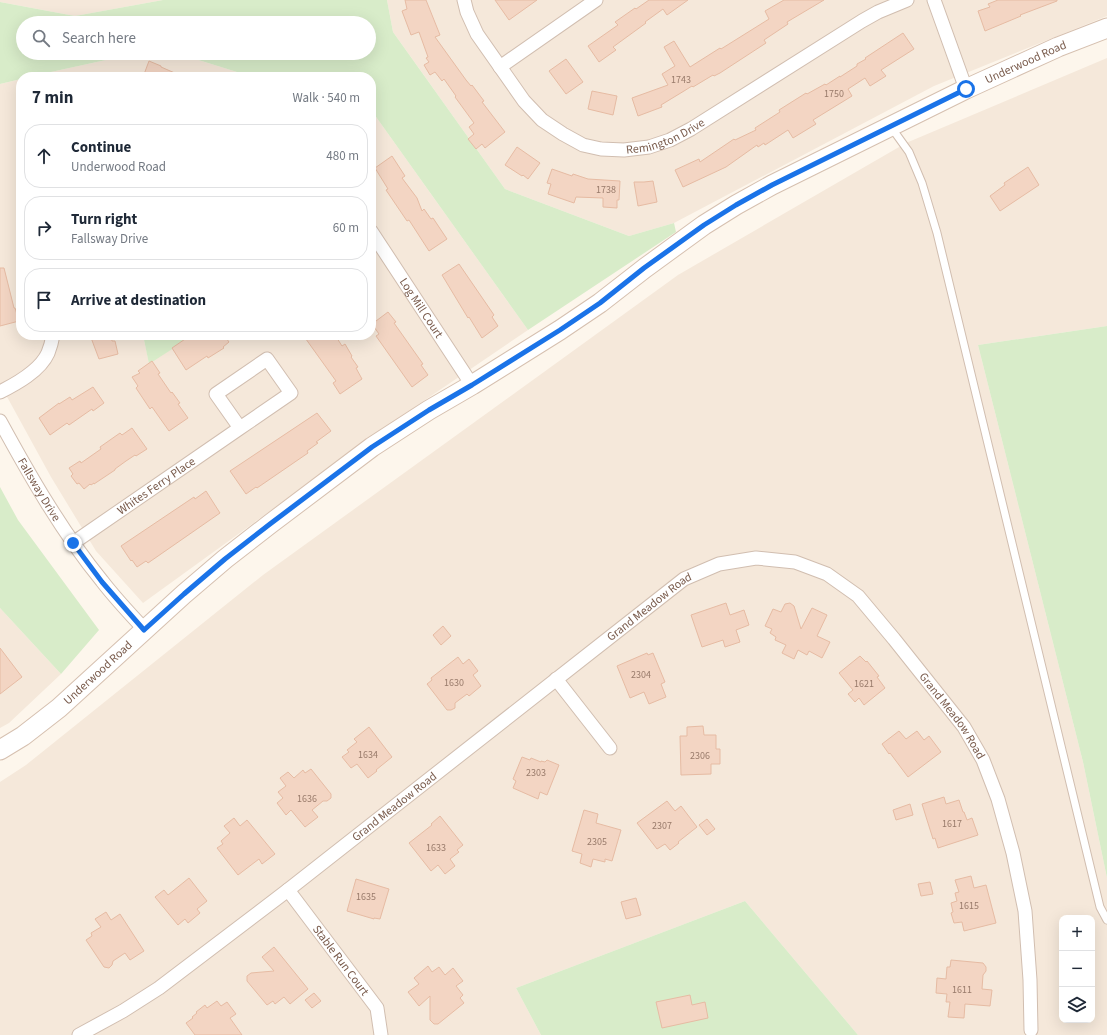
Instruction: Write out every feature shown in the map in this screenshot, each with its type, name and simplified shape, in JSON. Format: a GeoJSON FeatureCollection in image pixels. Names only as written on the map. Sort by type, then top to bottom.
{"type":"FeatureCollection","features":[{"type":"Feature","properties":{"kind":"street","name":"Remington Drive"},"geometry":{"type":"LineString","coordinates":[[464,0],[467,12],[477,34],[524,101],[538,115],[569,138],[583,145],[601,149],[624,150],[649,147],[670,140],[691,129],[862,21],[878,12],[907,0]]}},
{"type":"Feature","properties":{"kind":"street"},"geometry":{"type":"LineString","coordinates":[[500,67],[596,0]]}},
{"type":"Feature","properties":{"kind":"street"},"geometry":{"type":"LineString","coordinates":[[934,0],[966,89]]}},
{"type":"Feature","properties":{"kind":"street","name":"Underwood Road"},"geometry":{"type":"LineString","coordinates":[[0,750],[23,736],[59,708],[184,594],[225,559],[372,447],[429,410],[560,330],[600,303],[644,268],[704,225],[772,185],[966,89],[1058,47],[1107,28]]}},
{"type":"Feature","properties":{"kind":"street","name":"Log Mill Court"},"geometry":{"type":"LineString","coordinates":[[376,239],[472,385]]}},
{"type":"Feature","properties":{"kind":"street"},"geometry":{"type":"LineString","coordinates":[[0,392],[20,382],[37,367],[47,354],[51,340]]}},
{"type":"Feature","properties":{"kind":"street","name":"Whites Ferry Place"},"geometry":{"type":"LineString","coordinates":[[73,543],[291,393],[267,358],[216,394],[240,428]]}},
{"type":"Feature","properties":{"kind":"street","name":"Fallsway Drive"},"geometry":{"type":"LineString","coordinates":[[0,421],[41,494],[73,543],[102,582],[144,630]]}},
{"type":"Feature","properties":{"kind":"street","name":"Grand Meadow Road"},"geometry":{"type":"LineString","coordinates":[[80,1035],[123,1011],[159,988],[288,890],[684,579],[719,564],[756,558],[795,562],[826,574],[858,596],[964,727],[983,760],[998,799],[1013,853],[1025,911],[1030,980],[1031,1030]]}},
{"type":"Feature","properties":{"kind":"street"},"geometry":{"type":"LineString","coordinates":[[556,679],[610,748]]}},
{"type":"Feature","properties":{"kind":"street","name":"Stable Run Court"},"geometry":{"type":"LineString","coordinates":[[288,890],[377,1008],[382,1035]]}},
{"type":"Feature","properties":{"kind":"lane"},"geometry":{"type":"LineString","coordinates":[[891,126],[909,152],[922,183],[937,233],[1100,907],[1107,920]]}},
{"type":"Feature","properties":{"kind":"shaded area"},"geometry":{"type":"Polygon","coordinates":[[[0,0],[163,0],[75,16],[0,2],[0,0]]]}},
{"type":"Feature","properties":{"kind":"shaded area"},"geometry":{"type":"Polygon","coordinates":[[[387,0],[1107,0],[1107,16],[934,86],[674,223],[629,236],[505,189],[393,32],[387,0]]]}},
{"type":"Feature","properties":{"kind":"shaded area"},"geometry":{"type":"Polygon","coordinates":[[[1107,58],[1107,326],[978,345],[1083,762],[1107,878],[1107,1035],[858,1035],[745,901],[516,988],[541,1035],[0,1035],[0,782],[26,765],[263,575],[678,275],[906,143],[1107,58]]]}},
{"type":"Feature","properties":{"kind":"shaded area"},"geometry":{"type":"Polygon","coordinates":[[[106,60],[198,60],[237,72],[51,72],[106,60]]]}},
{"type":"Feature","properties":{"kind":"shaded area"},"geometry":{"type":"Polygon","coordinates":[[[16,80],[16,340],[144,340],[149,363],[186,340],[376,340],[376,117],[528,330],[397,419],[143,603],[96,551],[51,477],[0,384],[0,84],[16,80]]]}},
{"type":"Feature","properties":{"kind":"shaded area"},"geometry":{"type":"Polygon","coordinates":[[[0,608],[61,674],[9,723],[0,728],[0,608]]]}},
{"type":"Feature","properties":{"kind":"green space"},"geometry":{"type":"Polygon","coordinates":[[[163,0],[387,0],[393,32],[505,189],[629,236],[674,223],[676,232],[528,330],[376,117],[376,72],[237,72],[198,60],[376,60],[376,16],[75,16],[163,0]]]}},
{"type":"Feature","properties":{"kind":"green space"},"geometry":{"type":"Polygon","coordinates":[[[0,2],[75,16],[16,16],[16,60],[106,60],[51,72],[16,72],[16,80],[0,84],[0,2]]]}},
{"type":"Feature","properties":{"kind":"green space"},"geometry":{"type":"Polygon","coordinates":[[[1107,326],[1107,878],[1083,762],[978,345],[1107,326]]]}},
{"type":"Feature","properties":{"kind":"green space"},"geometry":{"type":"Polygon","coordinates":[[[144,340],[186,340],[149,364],[144,340]]]}},
{"type":"Feature","properties":{"kind":"green space"},"geometry":{"type":"Polygon","coordinates":[[[0,487],[18,520],[99,630],[61,674],[0,608],[0,487]]]}},
{"type":"Feature","properties":{"kind":"green space"},"geometry":{"type":"Polygon","coordinates":[[[745,901],[858,1035],[541,1035],[516,988],[745,901]]]}},
{"type":"Feature","properties":{"kind":"building"},"geometry":{"type":"Polygon","coordinates":[[[405,0],[426,0],[440,35],[435,37],[466,80],[471,86],[472,85],[484,101],[482,102],[505,132],[485,148],[482,144],[476,149],[468,139],[474,134],[469,127],[474,123],[444,79],[442,81],[435,72],[430,75],[424,65],[429,62],[426,58],[428,57],[419,32],[411,35],[402,11],[407,9],[405,0]]]}},
{"type":"Feature","properties":{"kind":"building"},"geometry":{"type":"Polygon","coordinates":[[[495,0],[537,0],[509,20],[495,0]]]}},
{"type":"Feature","properties":{"kind":"building"},"geometry":{"type":"Polygon","coordinates":[[[649,0],[688,0],[667,15],[663,9],[613,47],[616,50],[599,62],[588,46],[618,25],[615,22],[649,0]]]}},
{"type":"Feature","properties":{"kind":"building"},"geometry":{"type":"Polygon","coordinates":[[[784,0],[824,0],[787,22],[788,24],[764,40],[766,43],[720,73],[714,76],[713,75],[693,87],[692,86],[661,105],[662,107],[638,116],[632,98],[668,85],[662,74],[675,66],[664,47],[674,41],[690,67],[769,19],[765,11],[784,0]]]}},
{"type":"Feature","properties":{"kind":"building"},"geometry":{"type":"Polygon","coordinates":[[[998,0],[1057,1],[1020,15],[1021,16],[985,31],[978,11],[990,7],[988,4],[998,0]]]}},
{"type":"Feature","properties":{"kind":"building"},"geometry":{"type":"Polygon","coordinates":[[[903,33],[914,49],[881,70],[886,76],[870,86],[865,78],[848,89],[852,96],[813,120],[816,124],[793,138],[788,130],[765,145],[764,143],[758,147],[757,145],[726,167],[683,187],[675,170],[699,159],[700,162],[734,139],[735,140],[756,130],[755,128],[780,112],[779,110],[806,93],[807,94],[840,77],[857,66],[857,64],[866,59],[865,58],[903,33]]]}},
{"type":"Feature","properties":{"kind":"building"},"geometry":{"type":"Polygon","coordinates":[[[566,59],[583,82],[566,94],[549,71],[566,59]]]}},
{"type":"Feature","properties":{"kind":"building"},"geometry":{"type":"Polygon","coordinates":[[[149,61],[172,72],[145,72],[149,61]]]}},
{"type":"Feature","properties":{"kind":"building"},"geometry":{"type":"Polygon","coordinates":[[[592,91],[617,96],[613,115],[588,109],[592,91]]]}},
{"type":"Feature","properties":{"kind":"building"},"geometry":{"type":"Polygon","coordinates":[[[517,147],[540,163],[528,179],[505,165],[517,147]]]}},
{"type":"Feature","properties":{"kind":"building"},"geometry":{"type":"Polygon","coordinates":[[[392,156],[405,176],[402,178],[417,198],[422,211],[424,209],[431,219],[433,218],[447,239],[429,251],[409,220],[407,221],[386,190],[388,189],[376,167],[392,156]]]}},
{"type":"Feature","properties":{"kind":"building"},"geometry":{"type":"Polygon","coordinates":[[[1028,167],[1039,185],[1000,211],[990,196],[1005,185],[1004,183],[1028,167]]]}},
{"type":"Feature","properties":{"kind":"building"},"geometry":{"type":"Polygon","coordinates":[[[552,169],[572,176],[573,174],[588,179],[620,181],[617,208],[603,207],[603,198],[576,197],[574,203],[548,194],[551,184],[547,183],[552,169]]]}},
{"type":"Feature","properties":{"kind":"building"},"geometry":{"type":"Polygon","coordinates":[[[653,181],[657,202],[638,206],[634,182],[653,181]]]}},
{"type":"Feature","properties":{"kind":"building"},"geometry":{"type":"Polygon","coordinates":[[[459,264],[494,315],[492,317],[498,326],[482,338],[442,275],[459,264]]]}},
{"type":"Feature","properties":{"kind":"building"},"geometry":{"type":"Polygon","coordinates":[[[0,268],[4,268],[16,311],[16,322],[0,326],[0,268]]]}},
{"type":"Feature","properties":{"kind":"building"},"geometry":{"type":"Polygon","coordinates":[[[388,312],[423,364],[421,365],[428,375],[412,387],[376,336],[379,334],[376,330],[376,321],[388,312]]]}},
{"type":"Feature","properties":{"kind":"building"},"geometry":{"type":"Polygon","coordinates":[[[92,340],[115,341],[118,354],[99,359],[92,340]]]}},
{"type":"Feature","properties":{"kind":"building"},"geometry":{"type":"Polygon","coordinates":[[[184,340],[228,340],[229,342],[223,347],[224,348],[208,358],[207,356],[186,370],[172,348],[184,340]]]}},
{"type":"Feature","properties":{"kind":"building"},"geometry":{"type":"Polygon","coordinates":[[[307,340],[338,340],[342,346],[345,344],[358,367],[356,368],[362,379],[340,394],[333,383],[336,381],[307,340]]]}},
{"type":"Feature","properties":{"kind":"building"},"geometry":{"type":"Polygon","coordinates":[[[152,361],[160,373],[158,374],[180,403],[178,404],[188,418],[169,431],[152,407],[150,409],[136,388],[138,386],[132,377],[140,373],[138,371],[152,361]]]}},
{"type":"Feature","properties":{"kind":"building"},"geometry":{"type":"Polygon","coordinates":[[[93,387],[104,403],[93,411],[92,409],[69,425],[67,423],[50,435],[39,418],[59,403],[70,397],[72,400],[93,387]]]}},
{"type":"Feature","properties":{"kind":"building"},"geometry":{"type":"Polygon","coordinates":[[[317,413],[331,431],[316,442],[318,443],[307,451],[308,453],[246,494],[230,471],[317,413]]]}},
{"type":"Feature","properties":{"kind":"building"},"geometry":{"type":"Polygon","coordinates":[[[132,428],[147,449],[136,456],[135,455],[94,484],[90,484],[84,489],[79,483],[77,484],[71,476],[73,474],[69,468],[80,461],[81,463],[120,433],[122,435],[132,428]]]}},
{"type":"Feature","properties":{"kind":"building"},"geometry":{"type":"Polygon","coordinates":[[[206,491],[220,513],[148,563],[146,561],[137,567],[121,546],[194,497],[195,499],[206,491]]]}},
{"type":"Feature","properties":{"kind":"building"},"geometry":{"type":"Polygon","coordinates":[[[726,603],[730,615],[744,610],[749,625],[736,630],[740,642],[725,647],[723,640],[702,647],[691,615],[726,603]]]}},
{"type":"Feature","properties":{"kind":"building"},"geometry":{"type":"Polygon","coordinates":[[[790,603],[794,606],[801,629],[812,608],[827,615],[817,636],[830,642],[822,658],[809,651],[807,655],[798,650],[794,659],[782,653],[786,645],[775,640],[776,637],[770,633],[772,629],[765,626],[773,609],[781,612],[785,604],[790,603]]]}},
{"type":"Feature","properties":{"kind":"building"},"geometry":{"type":"Polygon","coordinates":[[[443,626],[451,636],[441,645],[433,635],[443,626]]]}},
{"type":"Feature","properties":{"kind":"building"},"geometry":{"type":"Polygon","coordinates":[[[0,648],[22,677],[0,694],[0,648]]]}},
{"type":"Feature","properties":{"kind":"building"},"geometry":{"type":"Polygon","coordinates":[[[647,653],[648,655],[653,653],[665,682],[661,684],[666,697],[649,704],[644,692],[630,698],[617,666],[647,653]]]}},
{"type":"Feature","properties":{"kind":"building"},"geometry":{"type":"Polygon","coordinates":[[[860,656],[866,662],[867,661],[879,676],[877,677],[885,688],[864,705],[859,698],[855,702],[848,694],[853,690],[839,673],[860,656]]]}},
{"type":"Feature","properties":{"kind":"building"},"geometry":{"type":"Polygon","coordinates":[[[458,657],[463,664],[469,659],[478,671],[473,675],[481,686],[469,696],[467,694],[455,703],[455,708],[447,710],[427,684],[432,680],[431,678],[458,657]]]}},
{"type":"Feature","properties":{"kind":"building"},"geometry":{"type":"Polygon","coordinates":[[[703,726],[704,735],[716,735],[716,749],[720,749],[720,764],[711,764],[711,774],[681,775],[680,736],[687,736],[687,727],[703,726]]]}},
{"type":"Feature","properties":{"kind":"building"},"geometry":{"type":"Polygon","coordinates":[[[369,727],[392,757],[368,778],[357,764],[351,768],[342,757],[349,752],[347,750],[357,742],[354,739],[369,727]]]}},
{"type":"Feature","properties":{"kind":"building"},"geometry":{"type":"Polygon","coordinates":[[[899,731],[906,739],[917,731],[924,740],[929,736],[941,752],[908,777],[882,744],[899,731]]]}},
{"type":"Feature","properties":{"kind":"building"},"geometry":{"type":"Polygon","coordinates":[[[522,757],[530,760],[531,758],[541,762],[545,762],[547,760],[559,765],[547,795],[540,792],[538,799],[513,788],[516,781],[513,779],[522,757]]]}},
{"type":"Feature","properties":{"kind":"building"},"geometry":{"type":"Polygon","coordinates":[[[311,769],[331,794],[331,798],[327,801],[323,801],[312,810],[318,817],[305,827],[291,810],[286,815],[277,803],[283,798],[278,792],[286,786],[280,778],[288,772],[294,778],[303,770],[305,773],[311,769]]]}},
{"type":"Feature","properties":{"kind":"building"},"geometry":{"type":"Polygon","coordinates":[[[944,797],[946,804],[959,800],[967,820],[972,818],[978,835],[938,848],[935,838],[933,839],[922,804],[944,797]]]}},
{"type":"Feature","properties":{"kind":"building"},"geometry":{"type":"Polygon","coordinates":[[[667,801],[675,811],[681,806],[697,827],[670,850],[665,844],[657,849],[637,823],[667,801]]]}},
{"type":"Feature","properties":{"kind":"building"},"geometry":{"type":"Polygon","coordinates":[[[910,804],[913,815],[896,820],[893,810],[910,804]]]}},
{"type":"Feature","properties":{"kind":"building"},"geometry":{"type":"Polygon","coordinates":[[[584,810],[598,814],[596,823],[621,830],[612,861],[605,859],[605,862],[593,859],[591,867],[580,863],[582,854],[572,851],[584,810]]]}},
{"type":"Feature","properties":{"kind":"building"},"geometry":{"type":"Polygon","coordinates":[[[440,816],[463,845],[457,850],[459,852],[450,859],[455,866],[445,874],[438,865],[431,871],[409,843],[432,825],[431,824],[440,816]]]}},
{"type":"Feature","properties":{"kind":"building"},"geometry":{"type":"Polygon","coordinates":[[[234,818],[240,826],[247,820],[275,854],[262,864],[259,859],[238,875],[217,848],[223,844],[221,841],[230,833],[224,826],[234,818]]]}},
{"type":"Feature","properties":{"kind":"building"},"geometry":{"type":"Polygon","coordinates":[[[707,819],[715,829],[707,835],[699,825],[707,819]]]}},
{"type":"Feature","properties":{"kind":"building"},"geometry":{"type":"Polygon","coordinates":[[[971,876],[974,888],[986,885],[996,923],[964,931],[962,922],[954,923],[951,913],[953,912],[951,903],[957,901],[955,893],[959,892],[955,880],[971,876]]]}},
{"type":"Feature","properties":{"kind":"building"},"geometry":{"type":"Polygon","coordinates":[[[189,878],[207,901],[197,909],[200,913],[188,923],[185,919],[178,925],[155,897],[164,890],[168,895],[189,878]]]}},
{"type":"Feature","properties":{"kind":"building"},"geometry":{"type":"Polygon","coordinates":[[[356,879],[389,889],[380,919],[374,919],[347,911],[356,879]]]}},
{"type":"Feature","properties":{"kind":"building"},"geometry":{"type":"Polygon","coordinates":[[[930,882],[933,894],[921,896],[918,884],[930,882]]]}},
{"type":"Feature","properties":{"kind":"building"},"geometry":{"type":"Polygon","coordinates":[[[636,898],[641,915],[626,919],[621,902],[636,898]]]}},
{"type":"Feature","properties":{"kind":"building"},"geometry":{"type":"Polygon","coordinates":[[[106,912],[111,920],[120,914],[144,951],[130,960],[125,953],[113,961],[109,968],[104,967],[86,940],[92,936],[91,933],[101,927],[95,919],[106,912]]]}},
{"type":"Feature","properties":{"kind":"building"},"geometry":{"type":"Polygon","coordinates":[[[274,947],[308,989],[290,1004],[284,997],[275,1004],[273,1001],[267,1005],[247,981],[247,976],[251,973],[274,971],[262,957],[274,947]]]}},
{"type":"Feature","properties":{"kind":"building"},"geometry":{"type":"Polygon","coordinates":[[[951,960],[983,963],[986,967],[986,971],[983,975],[982,989],[992,990],[990,1006],[965,1004],[964,1018],[948,1017],[950,1002],[946,1002],[947,994],[936,993],[937,978],[946,979],[947,967],[950,967],[951,960]]]}},
{"type":"Feature","properties":{"kind":"building"},"geometry":{"type":"Polygon","coordinates":[[[428,966],[432,972],[439,967],[445,975],[453,968],[463,981],[456,986],[463,995],[460,998],[464,1003],[438,1024],[434,1024],[430,1020],[430,996],[419,1006],[408,992],[419,984],[414,978],[428,966]]]}},
{"type":"Feature","properties":{"kind":"building"},"geometry":{"type":"Polygon","coordinates":[[[314,993],[321,1001],[312,1008],[305,1000],[314,993]]]}},
{"type":"Feature","properties":{"kind":"building"},"geometry":{"type":"Polygon","coordinates":[[[690,995],[692,1005],[705,1002],[708,1018],[662,1028],[656,1002],[690,995]]]}},
{"type":"Feature","properties":{"kind":"building"},"geometry":{"type":"Polygon","coordinates":[[[217,1001],[221,1006],[227,1002],[236,1014],[230,1018],[242,1035],[195,1035],[186,1023],[205,1005],[207,1008],[217,1001]]]}},
{"type":"Feature","properties":{"kind":"route"},"geometry":{"type":"LineString","coordinates":[[73,543],[102,582],[144,630],[225,559],[372,447],[429,410],[540,344],[600,303],[644,268],[704,225],[772,185],[966,89]]}}]}
